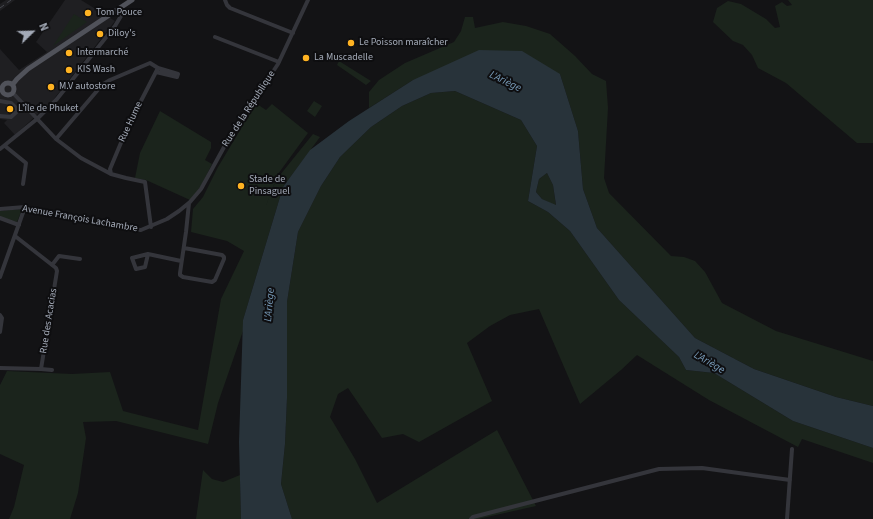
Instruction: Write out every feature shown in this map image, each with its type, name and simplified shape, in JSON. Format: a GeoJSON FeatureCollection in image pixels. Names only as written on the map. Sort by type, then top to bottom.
{"type":"FeatureCollection","features":[{"type":"Feature","properties":{"kind":"main road"},"geometry":{"type":"LineString","coordinates":[[13,84],[9,82],[5,83],[1,91],[7,95],[13,93],[13,84],[28,69],[132,0]]}},
{"type":"Feature","properties":{"kind":"street"},"geometry":{"type":"LineString","coordinates":[[225,0],[230,8],[293,33]]}},
{"type":"Feature","properties":{"kind":"street","name":"Rue de la République"},"geometry":{"type":"LineString","coordinates":[[179,211],[189,203],[201,189],[229,138],[279,62],[308,0]]}},
{"type":"Feature","properties":{"kind":"street"},"geometry":{"type":"LineString","coordinates":[[0,149],[57,99],[122,16],[120,8]]}},
{"type":"Feature","properties":{"kind":"street"},"geometry":{"type":"LineString","coordinates":[[215,37],[279,62]]}},
{"type":"Feature","properties":{"kind":"street"},"geometry":{"type":"LineString","coordinates":[[56,139],[102,85],[110,80],[150,63],[158,68],[178,74],[177,77],[156,72]]}},
{"type":"Feature","properties":{"kind":"street","name":"Rue Hume"},"geometry":{"type":"LineString","coordinates":[[111,174],[110,169],[128,126],[158,68]]}},
{"type":"Feature","properties":{"kind":"street"},"geometry":{"type":"LineString","coordinates":[[13,93],[56,139],[81,158],[111,174],[145,182],[151,227]]}},
{"type":"Feature","properties":{"kind":"street"},"geometry":{"type":"LineString","coordinates":[[0,101],[11,103],[18,110]]}},
{"type":"Feature","properties":{"kind":"street"},"geometry":{"type":"LineString","coordinates":[[0,116],[11,117],[24,105]]}},
{"type":"Feature","properties":{"kind":"street"},"geometry":{"type":"LineString","coordinates":[[5,146],[26,163],[23,184]]}},
{"type":"Feature","properties":{"kind":"street"},"geometry":{"type":"LineString","coordinates":[[184,248],[222,255],[224,259],[215,280],[212,282],[183,277],[180,272],[189,203]]}},
{"type":"Feature","properties":{"kind":"street"},"geometry":{"type":"LineString","coordinates":[[0,277],[25,208]]}},
{"type":"Feature","properties":{"kind":"street","name":"Avenue François Lachambre"},"geometry":{"type":"LineString","coordinates":[[0,209],[25,208],[82,218],[126,229],[141,230],[151,227],[179,211]]}},
{"type":"Feature","properties":{"kind":"street"},"geometry":{"type":"LineString","coordinates":[[179,211],[184,213],[187,218]]}},
{"type":"Feature","properties":{"kind":"street"},"geometry":{"type":"LineString","coordinates":[[0,218],[19,225]]}},
{"type":"Feature","properties":{"kind":"street"},"geometry":{"type":"LineString","coordinates":[[15,236],[52,265],[59,256],[80,259]]}},
{"type":"Feature","properties":{"kind":"street"},"geometry":{"type":"LineString","coordinates":[[148,254],[181,261]]}},
{"type":"Feature","properties":{"kind":"street","name":"Rue des Acacias"},"geometry":{"type":"LineString","coordinates":[[41,369],[57,271],[52,265]]}},
{"type":"Feature","properties":{"kind":"street"},"geometry":{"type":"LineString","coordinates":[[0,315],[2,318],[0,332]]}},
{"type":"Feature","properties":{"kind":"street"},"geometry":{"type":"LineString","coordinates":[[0,368],[52,370]]}},
{"type":"Feature","properties":{"kind":"street"},"geometry":{"type":"LineString","coordinates":[[788,519],[792,450]]}},
{"type":"Feature","properties":{"kind":"street"},"geometry":{"type":"LineString","coordinates":[[471,519],[473,517],[658,469],[702,468],[790,480]]}},
{"type":"Feature","properties":{"kind":"shaded area"},"geometry":{"type":"Polygon","coordinates":[[[6,0],[15,0],[0,11],[0,4],[6,0]]]}},
{"type":"Feature","properties":{"kind":"shaded area"},"geometry":{"type":"Polygon","coordinates":[[[65,0],[81,0],[115,21],[53,100],[15,135],[4,123],[7,120],[0,119],[0,49],[19,70],[47,52],[36,42],[65,0]]]}},
{"type":"Feature","properties":{"kind":"shaded area"},"geometry":{"type":"Polygon","coordinates":[[[788,0],[873,0],[873,143],[857,143],[786,83],[758,68],[752,55],[743,45],[733,41],[713,22],[717,8],[728,1],[741,4],[766,19],[775,28],[780,27],[775,6],[782,2],[787,6],[792,5],[788,0]]]}},
{"type":"Feature","properties":{"kind":"shaded area"},"geometry":{"type":"Polygon","coordinates":[[[74,14],[87,22],[53,46],[74,14]]]}},
{"type":"Feature","properties":{"kind":"shaded area"},"geometry":{"type":"Polygon","coordinates":[[[465,17],[473,17],[475,28],[503,22],[526,26],[550,34],[575,56],[592,74],[606,81],[608,108],[604,178],[609,193],[671,256],[684,257],[695,261],[705,272],[722,303],[776,331],[873,361],[873,406],[836,397],[754,369],[695,338],[597,228],[583,189],[578,131],[560,74],[413,80],[369,108],[369,92],[379,80],[405,63],[454,42],[461,31],[465,17]]]}},
{"type":"Feature","properties":{"kind":"shaded area"},"geometry":{"type":"Polygon","coordinates":[[[339,61],[371,81],[366,85],[337,65],[339,61]]]}},
{"type":"Feature","properties":{"kind":"shaded area"},"geometry":{"type":"Polygon","coordinates":[[[455,91],[521,120],[537,146],[528,201],[548,212],[570,231],[619,300],[679,357],[686,370],[714,373],[793,421],[873,448],[873,463],[802,439],[798,447],[709,400],[637,355],[580,404],[539,309],[510,315],[490,326],[467,343],[492,401],[419,442],[403,434],[382,438],[348,388],[338,394],[330,417],[355,459],[377,503],[497,430],[536,506],[478,519],[292,519],[281,484],[285,444],[287,398],[287,302],[298,232],[321,186],[340,157],[371,127],[402,106],[431,93],[455,91]]]}},
{"type":"Feature","properties":{"kind":"shaded area"},"geometry":{"type":"Polygon","coordinates":[[[314,101],[322,106],[315,117],[307,111],[314,101]]]}},
{"type":"Feature","properties":{"kind":"shaded area"},"geometry":{"type":"Polygon","coordinates":[[[254,102],[266,110],[272,104],[308,133],[278,174],[265,208],[276,180],[313,134],[320,137],[283,187],[243,320],[243,331],[218,403],[208,444],[116,421],[83,422],[86,438],[78,493],[70,519],[9,519],[14,507],[24,465],[0,454],[0,385],[7,371],[72,374],[110,372],[123,411],[198,430],[221,299],[244,251],[227,241],[191,232],[193,209],[203,197],[218,167],[239,132],[237,131],[254,102]]]}},
{"type":"Feature","properties":{"kind":"shaded area"},"geometry":{"type":"Polygon","coordinates":[[[160,111],[211,142],[211,148],[205,160],[212,164],[201,186],[190,200],[146,180],[135,178],[140,153],[160,111]]]}},
{"type":"Feature","properties":{"kind":"shaded area"},"geometry":{"type":"Polygon","coordinates":[[[547,173],[553,185],[556,206],[542,199],[536,192],[539,179],[547,173]]]}},
{"type":"Feature","properties":{"kind":"shaded area"},"geometry":{"type":"Polygon","coordinates":[[[22,209],[17,222],[0,217],[0,211],[22,209]]]}},
{"type":"Feature","properties":{"kind":"shaded area"},"geometry":{"type":"Polygon","coordinates":[[[203,470],[212,479],[223,482],[240,475],[241,519],[196,519],[203,470]]]}},
{"type":"Feature","properties":{"kind":"water","name":"L'Ariège"},"geometry":{"type":"Polygon","coordinates":[[[479,50],[522,51],[560,74],[578,131],[583,189],[597,228],[695,338],[754,369],[836,397],[873,406],[873,448],[793,421],[714,373],[686,370],[679,357],[619,300],[570,231],[548,212],[528,201],[537,146],[521,120],[455,91],[431,93],[402,106],[371,127],[340,157],[321,186],[298,232],[287,302],[287,398],[285,444],[281,484],[292,519],[241,519],[239,442],[243,320],[283,187],[310,150],[349,121],[413,80],[479,50]],[[547,173],[539,179],[536,192],[542,199],[556,205],[553,185],[547,173]]]}},
{"type":"Feature","properties":{"kind":"railway"},"geometry":{"type":"LineString","coordinates":[[0,8],[11,0]]}},
{"type":"Feature","properties":{"kind":"place","name":"Tom Pouce"},"geometry":{"type":"Point","coordinates":[88,13]}},
{"type":"Feature","properties":{"kind":"place","name":"Diloy's"},"geometry":{"type":"Point","coordinates":[100,34]}},
{"type":"Feature","properties":{"kind":"place","name":"Le Poisson maraîcher"},"geometry":{"type":"Point","coordinates":[351,43]}},
{"type":"Feature","properties":{"kind":"place","name":"Intermarché"},"geometry":{"type":"Point","coordinates":[69,53]}},
{"type":"Feature","properties":{"kind":"place","name":"La Muscadelle"},"geometry":{"type":"Point","coordinates":[306,58]}},
{"type":"Feature","properties":{"kind":"place","name":"KIS Wash"},"geometry":{"type":"Point","coordinates":[69,70]}},
{"type":"Feature","properties":{"kind":"place","name":"M.V autostore"},"geometry":{"type":"Point","coordinates":[51,87]}},
{"type":"Feature","properties":{"kind":"place","name":"L'île de Phuket"},"geometry":{"type":"Point","coordinates":[10,109]}},
{"type":"Feature","properties":{"kind":"place","name":"Stade de Pinsaguel"},"geometry":{"type":"Point","coordinates":[241,186]}}]}
